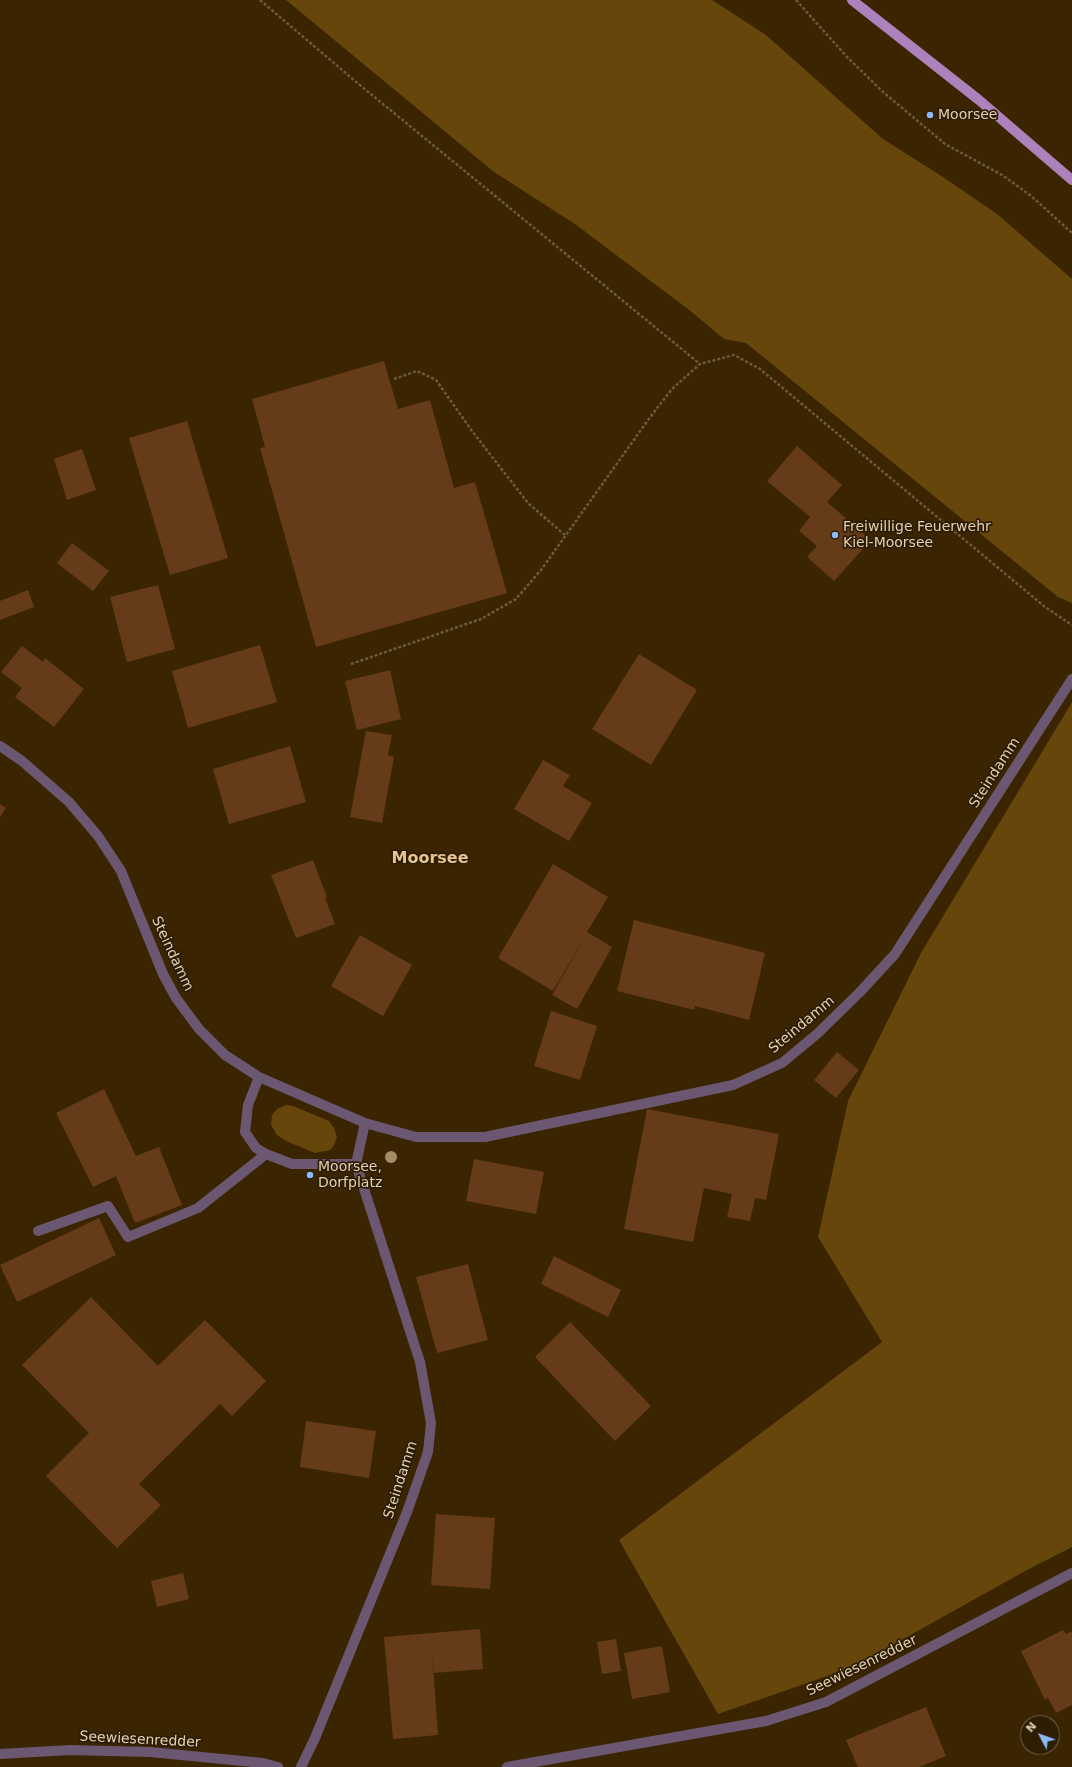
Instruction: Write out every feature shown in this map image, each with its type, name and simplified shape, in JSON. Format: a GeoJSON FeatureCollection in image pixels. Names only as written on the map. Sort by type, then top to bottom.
{"type":"FeatureCollection","features":[{"type":"Feature","properties":{"kind":"main road"},"geometry":{"type":"LineString","coordinates":[[852,0],[887,26],[979,100],[1072,180]]}},
{"type":"Feature","properties":{"kind":"street","name":"Steindamm"},"geometry":{"type":"LineString","coordinates":[[0,746],[22,761],[69,802],[98,836],[121,871],[163,974],[176,998],[199,1029],[225,1055],[259,1078],[365,1123],[416,1136],[485,1137],[733,1085],[782,1062],[817,1034],[860,992],[895,954],[1072,679]]}},
{"type":"Feature","properties":{"kind":"street"},"geometry":{"type":"LineString","coordinates":[[259,1078],[248,1105],[245,1132],[256,1148],[266,1154],[292,1164],[356,1164],[365,1123]]}},
{"type":"Feature","properties":{"kind":"street"},"geometry":{"type":"LineString","coordinates":[[38,1231],[108,1206],[128,1237],[198,1208],[266,1154]]}},
{"type":"Feature","properties":{"kind":"street","name":"Steindamm"},"geometry":{"type":"LineString","coordinates":[[301,1767],[315,1738],[401,1527],[428,1452],[431,1423],[420,1362],[356,1164]]}},
{"type":"Feature","properties":{"kind":"street","name":"Seewiesenredder"},"geometry":{"type":"LineString","coordinates":[[507,1767],[766,1721],[826,1702],[1072,1573]]}},
{"type":"Feature","properties":{"kind":"street","name":"Seewiesenredder"},"geometry":{"type":"LineString","coordinates":[[0,1754],[70,1750],[150,1752],[263,1763],[278,1767]]}},
{"type":"Feature","properties":{"kind":"path"},"geometry":{"type":"LineString","coordinates":[[260,0],[355,81],[700,364]]}},
{"type":"Feature","properties":{"kind":"path"},"geometry":{"type":"LineString","coordinates":[[796,0],[847,57],[882,91],[922,125],[945,144],[1002,175],[1024,191],[1072,233]]}},
{"type":"Feature","properties":{"kind":"path"},"geometry":{"type":"LineString","coordinates":[[351,664],[481,619],[516,599],[541,570],[648,420],[672,389],[700,364],[734,355],[760,369],[1045,607],[1072,625]]}},
{"type":"Feature","properties":{"kind":"path"},"geometry":{"type":"LineString","coordinates":[[394,379],[417,371],[436,380],[472,431],[528,503],[566,536]]}},
{"type":"Feature","properties":{"kind":"shaded area"},"geometry":{"type":"Polygon","coordinates":[[[286,0],[712,0],[766,35],[883,139],[946,179],[997,214],[1072,279],[1072,603],[1058,597],[746,343],[724,339],[688,309],[575,224],[494,172],[286,0]]]}},
{"type":"Feature","properties":{"kind":"shaded area"},"geometry":{"type":"Polygon","coordinates":[[[1072,702],[1072,1547],[1027,1570],[853,1667],[718,1714],[619,1540],[882,1342],[818,1237],[848,1101],[921,953],[1072,702]]]}},
{"type":"Feature","properties":{"kind":"shaded area"},"geometry":{"type":"Polygon","coordinates":[[[286,1105],[293,1106],[329,1121],[334,1128],[337,1137],[330,1150],[315,1153],[286,1141],[277,1135],[271,1125],[272,1115],[277,1109],[286,1105]]]}},
{"type":"Feature","properties":{"kind":"building"},"geometry":{"type":"Polygon","coordinates":[[[384,361],[398,409],[430,400],[454,488],[475,482],[507,593],[316,647],[260,448],[265,447],[252,399],[384,361]]]}},
{"type":"Feature","properties":{"kind":"building"},"geometry":{"type":"Polygon","coordinates":[[[187,421],[228,558],[170,575],[129,438],[187,421]]]}},
{"type":"Feature","properties":{"kind":"building"},"geometry":{"type":"Polygon","coordinates":[[[797,446],[842,485],[827,502],[871,540],[834,581],[807,557],[817,546],[799,531],[810,517],[767,481],[797,446]]]}},
{"type":"Feature","properties":{"kind":"building"},"geometry":{"type":"Polygon","coordinates":[[[82,449],[96,490],[67,500],[54,459],[82,449]]]}},
{"type":"Feature","properties":{"kind":"building"},"geometry":{"type":"Polygon","coordinates":[[[72,543],[109,571],[93,591],[57,563],[72,543]]]}},
{"type":"Feature","properties":{"kind":"building"},"geometry":{"type":"Polygon","coordinates":[[[158,585],[175,649],[127,662],[110,597],[158,585]]]}},
{"type":"Feature","properties":{"kind":"building"},"geometry":{"type":"Polygon","coordinates":[[[28,590],[34,607],[0,620],[0,601],[28,590]]]}},
{"type":"Feature","properties":{"kind":"building"},"geometry":{"type":"Polygon","coordinates":[[[260,645],[277,702],[188,728],[172,671],[260,645]]]}},
{"type":"Feature","properties":{"kind":"building"},"geometry":{"type":"Polygon","coordinates":[[[22,646],[43,662],[45,658],[84,689],[54,727],[15,697],[22,688],[1,672],[22,646]]]}},
{"type":"Feature","properties":{"kind":"building"},"geometry":{"type":"Polygon","coordinates":[[[639,654],[697,690],[651,765],[592,729],[639,654]]]}},
{"type":"Feature","properties":{"kind":"building"},"geometry":{"type":"Polygon","coordinates":[[[390,670],[401,719],[357,730],[345,681],[390,670]]]}},
{"type":"Feature","properties":{"kind":"building"},"geometry":{"type":"Polygon","coordinates":[[[366,731],[392,735],[388,755],[394,757],[382,823],[350,817],[366,731]]]}},
{"type":"Feature","properties":{"kind":"building"},"geometry":{"type":"Polygon","coordinates":[[[290,746],[306,802],[229,824],[213,769],[290,746]]]}},
{"type":"Feature","properties":{"kind":"building"},"geometry":{"type":"Polygon","coordinates":[[[543,760],[570,775],[563,786],[592,803],[569,841],[514,809],[543,760]]]}},
{"type":"Feature","properties":{"kind":"building"},"geometry":{"type":"Polygon","coordinates":[[[0,804],[6,808],[0,817],[0,804]]]}},
{"type":"Feature","properties":{"kind":"building"},"geometry":{"type":"Polygon","coordinates":[[[313,860],[327,897],[325,898],[335,924],[296,938],[271,875],[313,860]]]}},
{"type":"Feature","properties":{"kind":"building"},"geometry":{"type":"Polygon","coordinates":[[[553,864],[608,897],[587,932],[612,947],[577,1009],[552,995],[586,935],[553,991],[498,958],[553,864]]]}},
{"type":"Feature","properties":{"kind":"building"},"geometry":{"type":"Polygon","coordinates":[[[634,920],[765,953],[749,1020],[695,1006],[694,1010],[617,991],[634,920]]]}},
{"type":"Feature","properties":{"kind":"building"},"geometry":{"type":"Polygon","coordinates":[[[360,935],[412,965],[383,1016],[331,986],[360,935]]]}},
{"type":"Feature","properties":{"kind":"building"},"geometry":{"type":"Polygon","coordinates":[[[551,1011],[597,1026],[580,1080],[534,1066],[551,1011]]]}},
{"type":"Feature","properties":{"kind":"building"},"geometry":{"type":"Polygon","coordinates":[[[837,1052],[859,1070],[836,1098],[814,1080],[837,1052]]]}},
{"type":"Feature","properties":{"kind":"building"},"geometry":{"type":"Polygon","coordinates":[[[104,1089],[136,1156],[159,1147],[182,1205],[135,1223],[116,1176],[93,1187],[56,1113],[104,1089]]]}},
{"type":"Feature","properties":{"kind":"building"},"geometry":{"type":"Polygon","coordinates":[[[647,1109],[779,1134],[766,1200],[755,1198],[750,1221],[727,1217],[732,1194],[704,1188],[693,1242],[624,1229],[647,1109]]]}},
{"type":"Feature","properties":{"kind":"building"},"geometry":{"type":"Polygon","coordinates":[[[474,1159],[544,1172],[536,1214],[466,1201],[474,1159]]]}},
{"type":"Feature","properties":{"kind":"building"},"geometry":{"type":"Polygon","coordinates":[[[99,1218],[116,1255],[17,1302],[0,1265],[99,1218]]]}},
{"type":"Feature","properties":{"kind":"building"},"geometry":{"type":"Polygon","coordinates":[[[554,1256],[621,1290],[608,1317],[541,1284],[554,1256]]]}},
{"type":"Feature","properties":{"kind":"building"},"geometry":{"type":"Polygon","coordinates":[[[468,1264],[488,1340],[437,1353],[416,1277],[468,1264]]]}},
{"type":"Feature","properties":{"kind":"building"},"geometry":{"type":"Polygon","coordinates":[[[91,1297],[158,1366],[205,1320],[266,1381],[232,1416],[220,1404],[139,1484],[161,1505],[117,1548],[46,1476],[89,1433],[22,1365],[91,1297]]]}},
{"type":"Feature","properties":{"kind":"building"},"geometry":{"type":"Polygon","coordinates":[[[570,1322],[651,1406],[615,1441],[535,1357],[570,1322]]]}},
{"type":"Feature","properties":{"kind":"building"},"geometry":{"type":"Polygon","coordinates":[[[306,1421],[376,1431],[369,1478],[300,1467],[306,1421]]]}},
{"type":"Feature","properties":{"kind":"building"},"geometry":{"type":"Polygon","coordinates":[[[436,1514],[495,1518],[490,1589],[431,1585],[436,1514]]]}},
{"type":"Feature","properties":{"kind":"building"},"geometry":{"type":"Polygon","coordinates":[[[183,1573],[189,1599],[157,1607],[151,1581],[183,1573]]]}},
{"type":"Feature","properties":{"kind":"building"},"geometry":{"type":"Polygon","coordinates":[[[480,1629],[483,1669],[434,1673],[432,1651],[438,1735],[393,1739],[384,1637],[480,1629]]]}},
{"type":"Feature","properties":{"kind":"building"},"geometry":{"type":"Polygon","coordinates":[[[1063,1630],[1066,1634],[1072,1631],[1072,1705],[1056,1713],[1048,1698],[1045,1700],[1021,1651],[1063,1630]]]}},
{"type":"Feature","properties":{"kind":"building"},"geometry":{"type":"Polygon","coordinates":[[[616,1639],[621,1671],[602,1674],[597,1642],[616,1639]]]}},
{"type":"Feature","properties":{"kind":"building"},"geometry":{"type":"Polygon","coordinates":[[[662,1646],[670,1692],[632,1699],[624,1653],[662,1646]]]}},
{"type":"Feature","properties":{"kind":"building"},"geometry":{"type":"Polygon","coordinates":[[[926,1707],[946,1756],[919,1767],[858,1767],[846,1740],[926,1707]]]}},
{"type":"Feature","properties":{"kind":"place","name":"Moorsee"},"geometry":{"type":"Point","coordinates":[930,115]}},
{"type":"Feature","properties":{"kind":"place","name":"Freiwillige Feuerwehr Kiel-Moorsee"},"geometry":{"type":"Point","coordinates":[835,535]}},
{"type":"Feature","properties":{"kind":"place","name":"Moorsee, Dorfplatz"},"geometry":{"type":"Point","coordinates":[310,1175]}},
{"type":"Feature","properties":{"kind":"district","name":"Moorsee"},"geometry":{"type":"Point","coordinates":[430,859]}}]}
